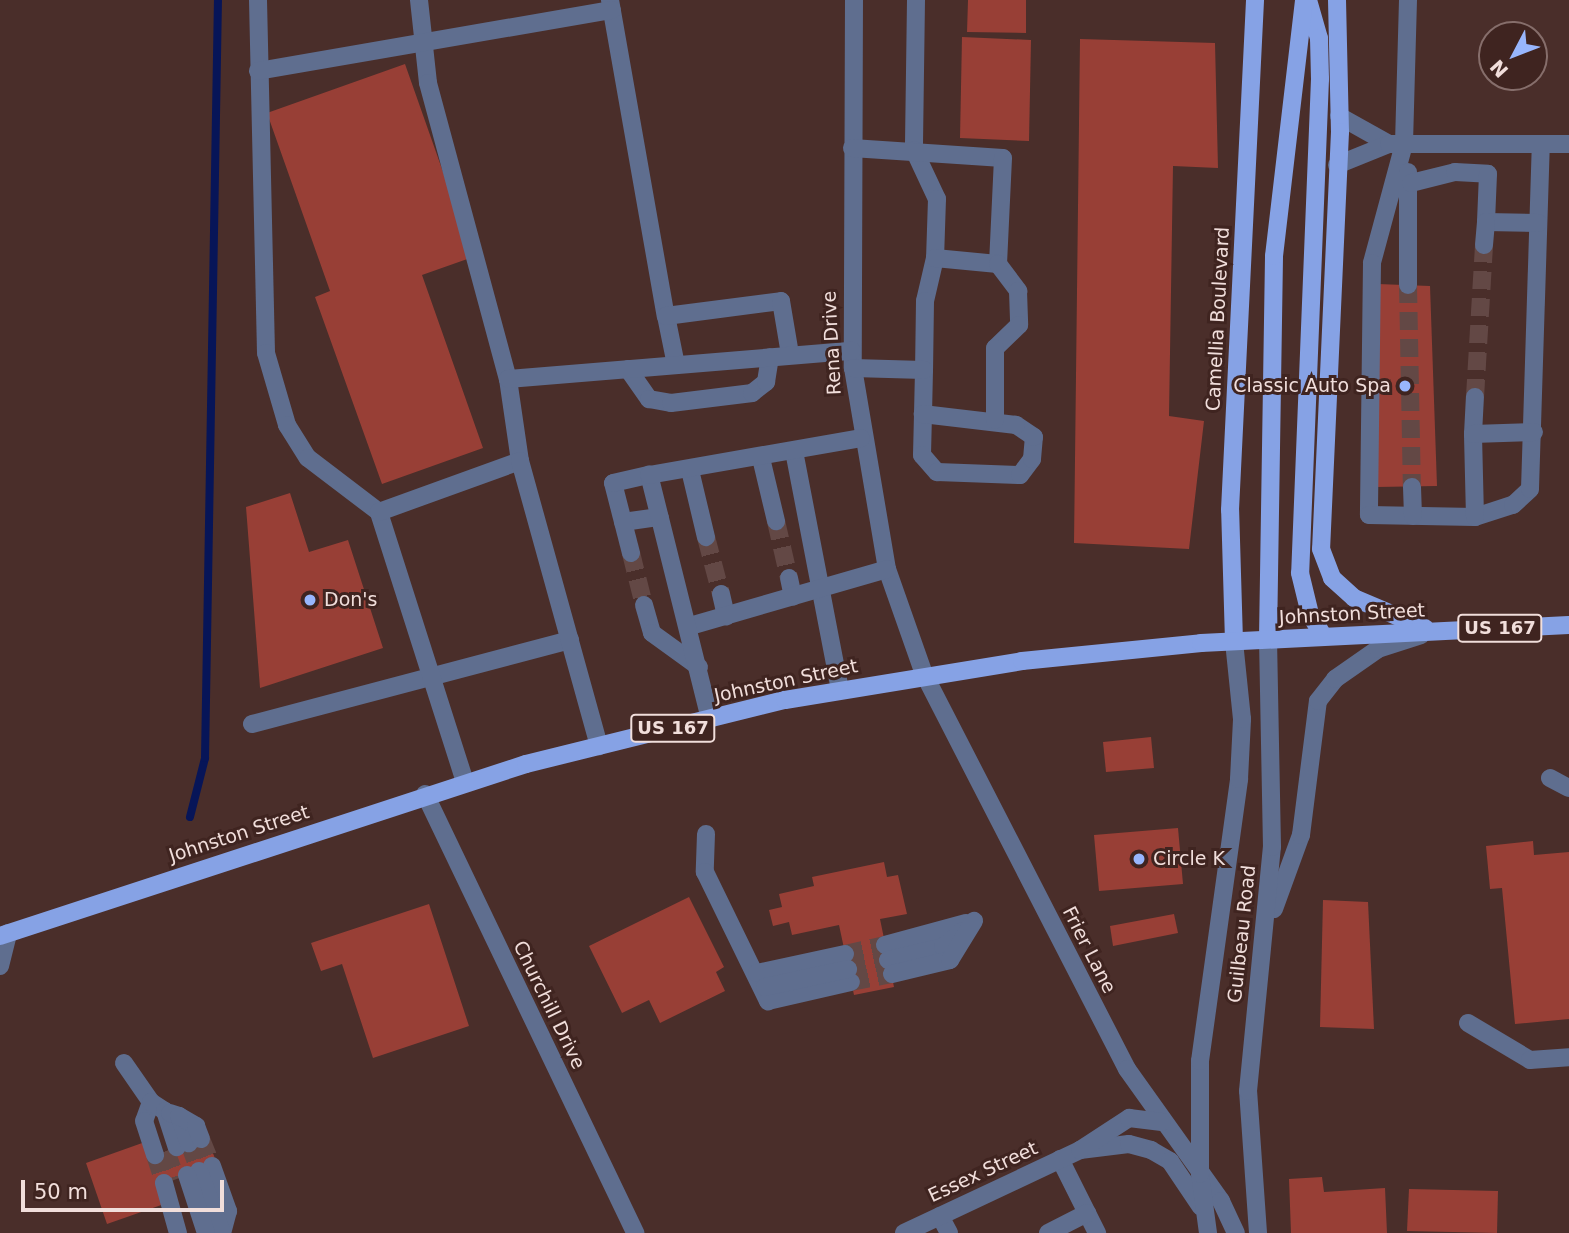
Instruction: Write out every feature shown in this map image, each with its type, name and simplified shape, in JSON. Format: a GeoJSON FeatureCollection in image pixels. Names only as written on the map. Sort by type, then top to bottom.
{"type":"FeatureCollection","features":[{"type":"Feature","properties":{"kind":"main road","name":"Camellia Boulevard"},"geometry":{"type":"LineString","coordinates":[[1234,641],[1230,510],[1255,0]]}},
{"type":"Feature","properties":{"kind":"main road"},"geometry":{"type":"LineString","coordinates":[[1306,0],[1320,38],[1320,79],[1300,573],[1310,614],[1323,636]]}},
{"type":"Feature","properties":{"kind":"main road"},"geometry":{"type":"LineString","coordinates":[[1268,639],[1274,256],[1306,0]]}},
{"type":"Feature","properties":{"kind":"main road"},"geometry":{"type":"LineString","coordinates":[[1337,0],[1339,116],[1321,549],[1332,578],[1354,598],[1431,631]]}},
{"type":"Feature","properties":{"kind":"main road","name":"Johnston Street"},"geometry":{"type":"LineString","coordinates":[[4,934],[465,782],[599,746],[840,690],[924,674],[1234,641],[1569,625]]}},
{"type":"Feature","properties":{"kind":"street"},"geometry":{"type":"LineString","coordinates":[[258,0],[266,353],[287,425],[308,458],[379,512],[465,782]]}},
{"type":"Feature","properties":{"kind":"street"},"geometry":{"type":"LineString","coordinates":[[419,0],[428,83],[508,379],[520,461],[599,746]]}},
{"type":"Feature","properties":{"kind":"street","name":"Rena Drive"},"geometry":{"type":"LineString","coordinates":[[854,0],[852,360],[861,438],[887,569],[924,674]]}},
{"type":"Feature","properties":{"kind":"street"},"geometry":{"type":"LineString","coordinates":[[916,0],[914,149],[937,199],[935,258],[925,301],[922,456],[937,472],[1020,475],[1032,458],[1034,437],[995,420],[923,414]]}},
{"type":"Feature","properties":{"kind":"street"},"geometry":{"type":"LineString","coordinates":[[1408,0],[1399,148],[1372,262],[1369,515],[1475,517],[1513,505],[1530,489],[1534,432],[1541,144]]}},
{"type":"Feature","properties":{"kind":"street"},"geometry":{"type":"LineString","coordinates":[[258,71],[424,44],[611,5],[676,365]]}},
{"type":"Feature","properties":{"kind":"street"},"geometry":{"type":"LineString","coordinates":[[1339,116],[1399,148],[1411,183],[1408,285]]}},
{"type":"Feature","properties":{"kind":"street"},"geometry":{"type":"LineString","coordinates":[[1337,165],[1399,148],[1569,144]]}},
{"type":"Feature","properties":{"kind":"street"},"geometry":{"type":"LineString","coordinates":[[852,148],[914,149],[1003,158],[998,264],[1018,291],[1019,326],[995,348],[995,420]]}},
{"type":"Feature","properties":{"kind":"street"},"geometry":{"type":"LineString","coordinates":[[1411,183],[1455,172],[1488,174],[1484,245]]}},
{"type":"Feature","properties":{"kind":"street"},"geometry":{"type":"LineString","coordinates":[[1486,222],[1538,223]]}},
{"type":"Feature","properties":{"kind":"street"},"geometry":{"type":"LineString","coordinates":[[935,258],[998,264]]}},
{"type":"Feature","properties":{"kind":"street"},"geometry":{"type":"LineString","coordinates":[[666,316],[781,301],[790,354]]}},
{"type":"Feature","properties":{"kind":"street"},"geometry":{"type":"LineString","coordinates":[[508,379],[790,354],[924,370]]}},
{"type":"Feature","properties":{"kind":"street"},"geometry":{"type":"LineString","coordinates":[[628,369],[649,399],[671,403],[752,393],[766,382],[770,357]]}},
{"type":"Feature","properties":{"kind":"street"},"geometry":{"type":"LineString","coordinates":[[1475,397],[1475,517]]}},
{"type":"Feature","properties":{"kind":"street"},"geometry":{"type":"LineString","coordinates":[[1473,434],[1534,432]]}},
{"type":"Feature","properties":{"kind":"street"},"geometry":{"type":"LineString","coordinates":[[631,553],[613,483],[861,438]]}},
{"type":"Feature","properties":{"kind":"street"},"geometry":{"type":"LineString","coordinates":[[794,451],[840,690]]}},
{"type":"Feature","properties":{"kind":"street"},"geometry":{"type":"LineString","coordinates":[[761,458],[776,521]]}},
{"type":"Feature","properties":{"kind":"street"},"geometry":{"type":"LineString","coordinates":[[379,512],[520,461]]}},
{"type":"Feature","properties":{"kind":"street"},"geometry":{"type":"LineString","coordinates":[[690,470],[706,537]]}},
{"type":"Feature","properties":{"kind":"street"},"geometry":{"type":"LineString","coordinates":[[649,475],[690,626],[710,719]]}},
{"type":"Feature","properties":{"kind":"street"},"geometry":{"type":"LineString","coordinates":[[1412,487],[1413,516]]}},
{"type":"Feature","properties":{"kind":"street"},"geometry":{"type":"LineString","coordinates":[[623,522],[660,517]]}},
{"type":"Feature","properties":{"kind":"street"},"geometry":{"type":"LineString","coordinates":[[690,626],[887,569]]}},
{"type":"Feature","properties":{"kind":"street"},"geometry":{"type":"LineString","coordinates":[[789,578],[793,597]]}},
{"type":"Feature","properties":{"kind":"street"},"geometry":{"type":"LineString","coordinates":[[722,594],[726,616]]}},
{"type":"Feature","properties":{"kind":"street"},"geometry":{"type":"LineString","coordinates":[[644,605],[652,633],[699,667]]}},
{"type":"Feature","properties":{"kind":"street"},"geometry":{"type":"LineString","coordinates":[[1268,926],[1301,835],[1318,701],[1335,679],[1378,649],[1431,631]]}},
{"type":"Feature","properties":{"kind":"street","name":"Guilbeau Road"},"geometry":{"type":"LineString","coordinates":[[1258,1233],[1250,1039],[1268,926],[1268,639]]}},
{"type":"Feature","properties":{"kind":"street"},"geometry":{"type":"LineString","coordinates":[[252,724],[432,679],[570,640]]}},
{"type":"Feature","properties":{"kind":"street","name":"Guilbeau Road"},"geometry":{"type":"LineString","coordinates":[[1208,1233],[1199,1174],[1204,1020],[1239,779],[1242,719],[1234,641]]}},
{"type":"Feature","properties":{"kind":"street","name":"Frier Lane"},"geometry":{"type":"LineString","coordinates":[[924,674],[1126,1069],[1199,1174],[1236,1233]]}},
{"type":"Feature","properties":{"kind":"street"},"geometry":{"type":"LineString","coordinates":[[1550,778],[1569,788]]}},
{"type":"Feature","properties":{"kind":"street","name":"Churchill Drive"},"geometry":{"type":"LineString","coordinates":[[425,794],[635,1233]]}},
{"type":"Feature","properties":{"kind":"street"},"geometry":{"type":"LineString","coordinates":[[706,834],[705,872],[761,980],[768,1001],[848,968],[761,980]]}},
{"type":"Feature","properties":{"kind":"street"},"geometry":{"type":"LineString","coordinates":[[943,946],[888,960],[943,946],[974,921],[943,946]]}},
{"type":"Feature","properties":{"kind":"street"},"geometry":{"type":"LineString","coordinates":[[0,967],[4,934]]}},
{"type":"Feature","properties":{"kind":"street"},"geometry":{"type":"LineString","coordinates":[[1468,1023],[1530,1060],[1569,1057]]}},
{"type":"Feature","properties":{"kind":"street"},"geometry":{"type":"LineString","coordinates":[[124,1063],[165,1110],[178,1147],[197,1126],[165,1110]]}},
{"type":"Feature","properties":{"kind":"street","name":"Essex Street"},"geometry":{"type":"LineString","coordinates":[[904,1233],[1080,1150],[1129,1118],[1162,1122]]}},
{"type":"Feature","properties":{"kind":"street","name":"Essex Street"},"geometry":{"type":"LineString","coordinates":[[1080,1150],[1129,1144],[1151,1150],[1170,1161],[1205,1213]]}},
{"type":"Feature","properties":{"kind":"street"},"geometry":{"type":"LineString","coordinates":[[1060,1160],[1097,1233]]}},
{"type":"Feature","properties":{"kind":"street"},"geometry":{"type":"LineString","coordinates":[[178,1233],[187,1175]]}},
{"type":"Feature","properties":{"kind":"street"},"geometry":{"type":"LineString","coordinates":[[187,1175],[194,1233]]}},
{"type":"Feature","properties":{"kind":"street"},"geometry":{"type":"LineString","coordinates":[[187,1175],[206,1233]]}},
{"type":"Feature","properties":{"kind":"street"},"geometry":{"type":"LineString","coordinates":[[187,1175],[222,1233]]}},
{"type":"Feature","properties":{"kind":"street"},"geometry":{"type":"LineString","coordinates":[[1048,1233],[1087,1213]]}},
{"type":"Feature","properties":{"kind":"street"},"geometry":{"type":"LineString","coordinates":[[940,1216],[949,1233]]}},
{"type":"Feature","properties":{"kind":"building"},"geometry":{"type":"Polygon","coordinates":[[[968,0],[1026,0],[1026,33],[967,32],[968,0]]]}},
{"type":"Feature","properties":{"kind":"building"},"geometry":{"type":"Polygon","coordinates":[[[962,37],[1031,40],[1029,141],[960,138],[962,37]]]}},
{"type":"Feature","properties":{"kind":"building"},"geometry":{"type":"Polygon","coordinates":[[[1080,39],[1215,43],[1218,168],[1173,166],[1169,416],[1204,421],[1189,549],[1074,543],[1080,39]]]}},
{"type":"Feature","properties":{"kind":"building"},"geometry":{"type":"Polygon","coordinates":[[[405,64],[473,257],[422,275],[483,448],[382,484],[315,297],[330,291],[267,113],[405,64]]]}},
{"type":"Feature","properties":{"kind":"building","name":"Classic Auto Spa"},"geometry":{"type":"Polygon","coordinates":[[[1378,284],[1430,286],[1437,486],[1376,487],[1378,284]]]}},
{"type":"Feature","properties":{"kind":"building","name":"Don's"},"geometry":{"type":"Polygon","coordinates":[[[290,493],[309,552],[348,540],[383,648],[260,688],[246,507],[290,493]]]}},
{"type":"Feature","properties":{"kind":"building"},"geometry":{"type":"Polygon","coordinates":[[[1151,737],[1154,768],[1106,772],[1103,742],[1151,737]]]}},
{"type":"Feature","properties":{"kind":"building","name":"Circle K"},"geometry":{"type":"Polygon","coordinates":[[[1178,828],[1183,884],[1099,891],[1094,835],[1178,828]]]}},
{"type":"Feature","properties":{"kind":"building"},"geometry":{"type":"Polygon","coordinates":[[[1533,841],[1534,855],[1569,852],[1569,1019],[1515,1024],[1502,888],[1490,889],[1486,846],[1533,841]]]}},
{"type":"Feature","properties":{"kind":"building"},"geometry":{"type":"Polygon","coordinates":[[[884,862],[887,877],[898,875],[907,914],[880,919],[894,987],[854,995],[839,925],[792,935],[789,922],[773,926],[769,910],[782,907],[779,894],[814,886],[812,877],[884,862]]]}},
{"type":"Feature","properties":{"kind":"building"},"geometry":{"type":"Polygon","coordinates":[[[689,897],[724,967],[716,972],[725,991],[660,1023],[649,1000],[622,1013],[589,946],[689,897]]]}},
{"type":"Feature","properties":{"kind":"building"},"geometry":{"type":"Polygon","coordinates":[[[1323,900],[1368,902],[1374,1029],[1320,1027],[1323,900]]]}},
{"type":"Feature","properties":{"kind":"building"},"geometry":{"type":"Polygon","coordinates":[[[429,904],[469,1026],[373,1058],[342,964],[321,971],[311,943],[429,904]]]}},
{"type":"Feature","properties":{"kind":"building"},"geometry":{"type":"Polygon","coordinates":[[[1174,914],[1178,933],[1113,946],[1110,926],[1174,914]]]}},
{"type":"Feature","properties":{"kind":"building"},"geometry":{"type":"Polygon","coordinates":[[[207,1137],[217,1164],[160,1184],[167,1203],[107,1224],[86,1163],[145,1142],[151,1157],[207,1137]]]}},
{"type":"Feature","properties":{"kind":"building"},"geometry":{"type":"Polygon","coordinates":[[[1322,1177],[1324,1192],[1385,1188],[1387,1233],[1291,1233],[1289,1179],[1322,1177]]]}},
{"type":"Feature","properties":{"kind":"building"},"geometry":{"type":"Polygon","coordinates":[[[1409,1189],[1498,1191],[1497,1233],[1407,1231],[1409,1189]]]}},
{"type":"Feature","properties":{"kind":"waterway"},"geometry":{"type":"LineString","coordinates":[[190,817],[205,758],[218,0]]}},
{"type":"Feature","properties":{"kind":"tunnel"},"geometry":{"type":"LineString","coordinates":[[1475,397],[1484,245]]}},
{"type":"Feature","properties":{"kind":"tunnel"},"geometry":{"type":"LineString","coordinates":[[1408,285],[1412,487]]}},
{"type":"Feature","properties":{"kind":"tunnel"},"geometry":{"type":"LineString","coordinates":[[776,521],[789,578]]}},
{"type":"Feature","properties":{"kind":"tunnel"},"geometry":{"type":"LineString","coordinates":[[706,537],[721,594]]}},
{"type":"Feature","properties":{"kind":"tunnel"},"geometry":{"type":"LineString","coordinates":[[631,553],[644,605]]}},
{"type":"Feature","properties":{"kind":"tunnel"},"geometry":{"type":"LineString","coordinates":[[845,954],[885,945]]}},
{"type":"Feature","properties":{"kind":"tunnel"},"geometry":{"type":"LineString","coordinates":[[848,969],[888,960]]}},
{"type":"Feature","properties":{"kind":"tunnel"},"geometry":{"type":"LineString","coordinates":[[851,982],[892,974]]}},
{"type":"Feature","properties":{"kind":"tunnel"},"geometry":{"type":"LineString","coordinates":[[201,1139],[212,1166]]}},
{"type":"Feature","properties":{"kind":"tunnel"},"geometry":{"type":"LineString","coordinates":[[189,1143],[199,1171]]}},
{"type":"Feature","properties":{"kind":"tunnel"},"geometry":{"type":"LineString","coordinates":[[166,1151],[176,1179]]}},
{"type":"Feature","properties":{"kind":"tunnel"},"geometry":{"type":"LineString","coordinates":[[155,1155],[164,1183]]}},
{"type":"Feature","properties":{"kind":"place","name":"Classic Auto Spa"},"geometry":{"type":"Point","coordinates":[1405,386]}},
{"type":"Feature","properties":{"kind":"place","name":"Don's"},"geometry":{"type":"Point","coordinates":[310,600]}},
{"type":"Feature","properties":{"kind":"place","name":"Circle K"},"geometry":{"type":"Point","coordinates":[1139,859]}}]}
